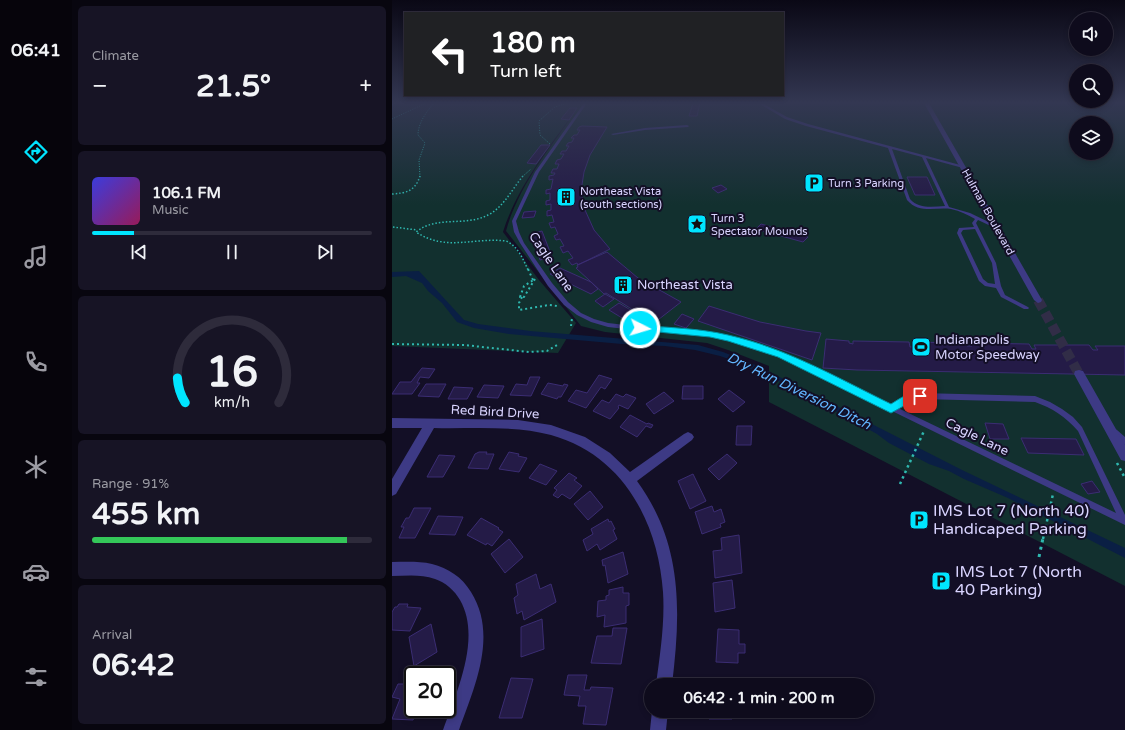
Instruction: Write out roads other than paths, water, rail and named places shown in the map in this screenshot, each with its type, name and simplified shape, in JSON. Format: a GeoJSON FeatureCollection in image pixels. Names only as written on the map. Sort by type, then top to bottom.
{"type":"FeatureCollection","features":[{"type":"Feature","properties":{"kind":"street","name":"Hulman Boulevard"},"geometry":{"type":"LineString","coordinates":[[946,137],[1038,300]]}},
{"type":"Feature","properties":{"kind":"street"},"geometry":{"type":"LineString","coordinates":[[1079,374],[1125,456]]}},
{"type":"Feature","properties":{"kind":"street","name":"Red Bird Drive"},"geometry":{"type":"LineString","coordinates":[[392,422],[524,426],[550,430],[594,447],[612,461],[630,479],[647,504],[664,549],[669,575],[670,596],[670,637],[665,678]]}},
{"type":"Feature","properties":{"kind":"street"},"geometry":{"type":"LineString","coordinates":[[392,490],[431,423]]}},
{"type":"Feature","properties":{"kind":"street"},"geometry":{"type":"LineString","coordinates":[[630,479],[688,437]]}},
{"type":"Feature","properties":{"kind":"street"},"geometry":{"type":"LineString","coordinates":[[392,569],[420,569],[439,574],[450,579],[465,594],[471,606],[476,625],[474,659],[467,687],[451,730]]}},
{"type":"Feature","properties":{"kind":"street"},"geometry":{"type":"LineString","coordinates":[[658,730],[659,718]]}},
{"type":"Feature","properties":{"kind":"lane","name":"Cagle Lane"},"geometry":{"type":"LineString","coordinates":[[561,137],[537,172],[514,221],[516,229],[531,257],[562,300],[580,315],[608,324],[710,334],[729,338],[782,355],[1124,521]]}},
{"type":"Feature","properties":{"kind":"lane"},"geometry":{"type":"LineString","coordinates":[[850,137],[963,167]]}},
{"type":"Feature","properties":{"kind":"lane"},"geometry":{"type":"LineString","coordinates":[[890,148],[910,204],[919,207],[948,208],[956,210],[997,227]]}},
{"type":"Feature","properties":{"kind":"lane"},"geometry":{"type":"LineString","coordinates":[[924,157],[948,208]]}},
{"type":"Feature","properties":{"kind":"lane"},"geometry":{"type":"LineString","coordinates":[[977,219],[974,223],[994,263],[998,286],[1003,296],[1026,308]]}},
{"type":"Feature","properties":{"kind":"lane"},"geometry":{"type":"LineString","coordinates":[[976,228],[961,228],[959,233],[981,280],[987,285],[998,286]]}},
{"type":"Feature","properties":{"kind":"lane"},"geometry":{"type":"LineString","coordinates":[[891,409],[910,397],[920,396],[1035,399],[1044,402],[1064,413],[1080,429],[1124,521]]}},
{"type":"Feature","properties":{"kind":"lane"},"geometry":{"type":"LineString","coordinates":[[1105,421],[1125,442]]}},
{"type":"Feature","properties":{"kind":"water","name":"Dry Run Diversion Ditch"},"geometry":{"type":"Polygon","coordinates":[[[419,271],[464,320],[478,324],[530,331],[698,345],[723,352],[758,366],[962,470],[1125,548],[1125,558],[1008,498],[949,471],[929,464],[889,443],[877,434],[850,419],[765,374],[752,370],[740,363],[695,350],[665,346],[622,344],[509,334],[474,328],[457,322],[442,303],[428,291],[422,283],[406,276],[392,277],[392,272],[419,271]]]}},
{"type":"Feature","properties":{"kind":"tunnel"},"geometry":{"type":"LineString","coordinates":[[1038,300],[1079,374]]}},
{"type":"Feature","properties":{"kind":"place","name":"Turn 3 Parking"},"geometry":{"type":"Point","coordinates":[814,183]}},
{"type":"Feature","properties":{"kind":"place","name":"Northeast Vista (south sections)"},"geometry":{"type":"Point","coordinates":[566,197]}},
{"type":"Feature","properties":{"kind":"place","name":"Turn 3 Spectator Mounds"},"geometry":{"type":"Point","coordinates":[697,224]}},
{"type":"Feature","properties":{"kind":"place","name":"Northeast Vista"},"geometry":{"type":"Point","coordinates":[623,285]}},
{"type":"Feature","properties":{"kind":"place","name":"Indianapolis Motor Speedway"},"geometry":{"type":"Point","coordinates":[921,347]}},
{"type":"Feature","properties":{"kind":"place","name":"IMS Lot 7 (North 40) Handicaped Parking"},"geometry":{"type":"Point","coordinates":[919,520]}},
{"type":"Feature","properties":{"kind":"place","name":"IMS Lot 7 (North 40 Parking)"},"geometry":{"type":"Point","coordinates":[941,581]}}]}
